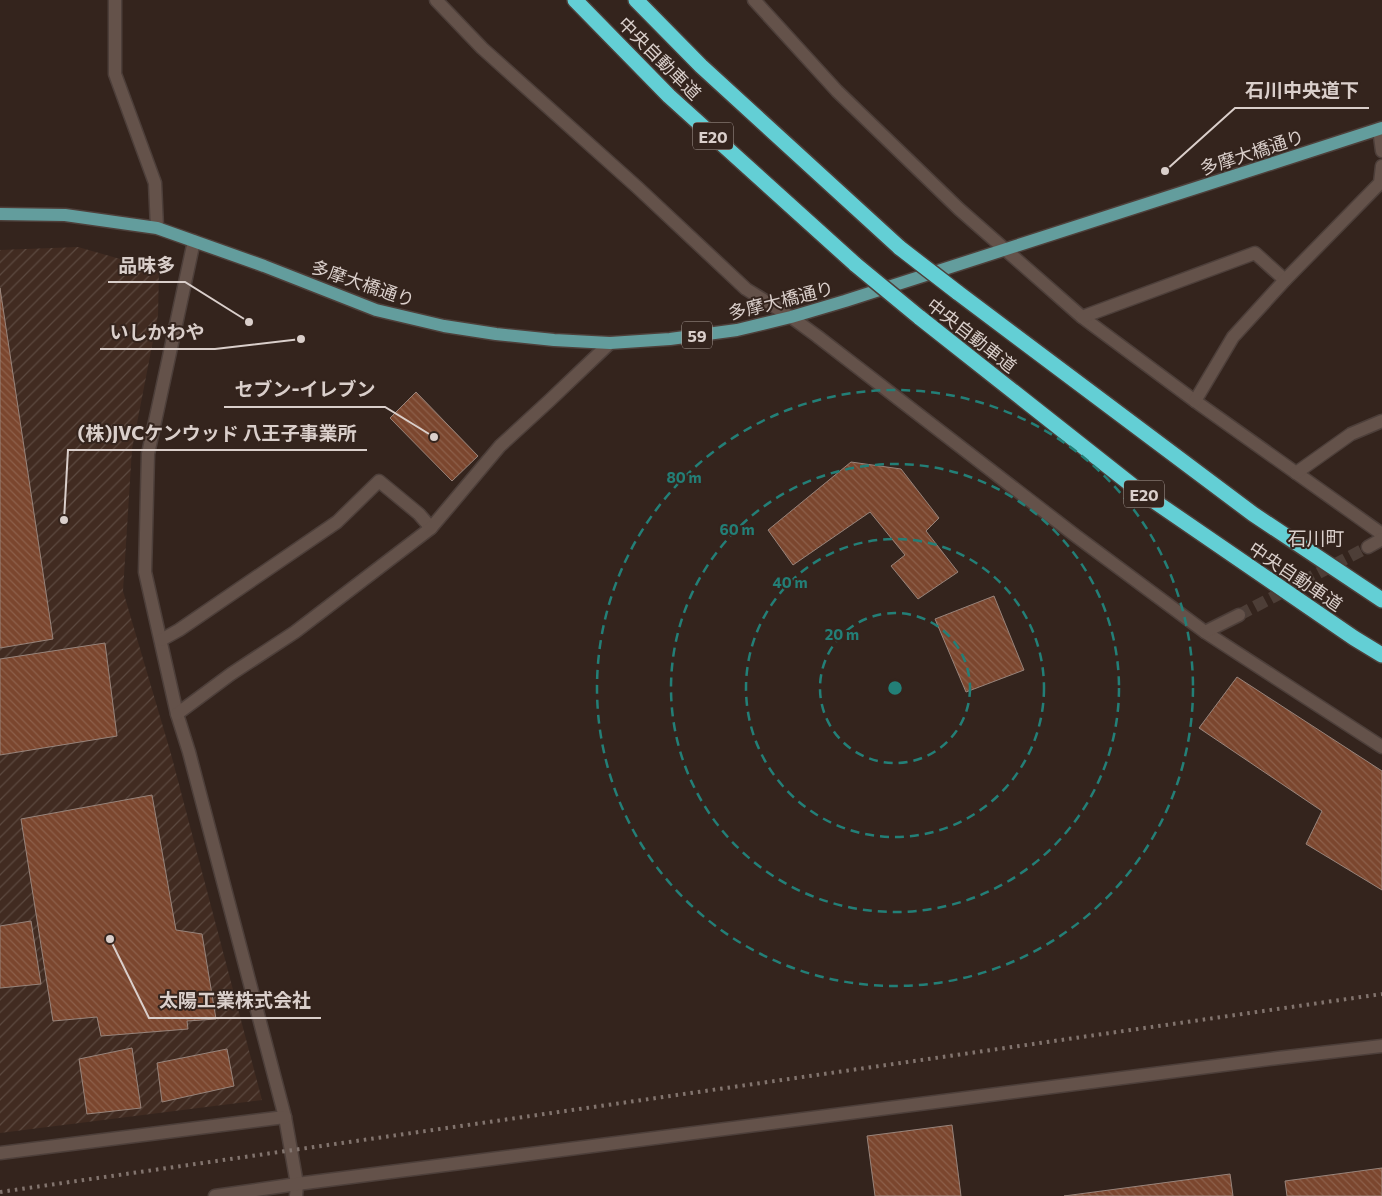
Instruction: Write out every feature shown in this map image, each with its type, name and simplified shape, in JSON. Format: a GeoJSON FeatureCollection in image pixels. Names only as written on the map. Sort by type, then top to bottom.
{"type":"FeatureCollection","features":[{"type":"Feature","properties":{"kind":"highway","name":"中央自動車道"},"geometry":{"type":"LineString","coordinates":[[575,0],[669,96],[856,265],[919,317],[1138,490],[1354,638],[1382,655]]}},
{"type":"Feature","properties":{"kind":"highway","name":"中央自動車道"},"geometry":{"type":"LineString","coordinates":[[636,0],[701,66],[900,248],[1253,514],[1382,600]]}},
{"type":"Feature","properties":{"kind":"main road","name":"多摩大橋通り"},"geometry":{"type":"LineString","coordinates":[[0,214],[65,215],[157,228],[264,266],[376,310],[444,326],[496,334],[610,343],[670,339],[737,330],[791,317],[1381,128]]}},
{"type":"Feature","properties":{"kind":"street"},"geometry":{"type":"LineString","coordinates":[[115,0],[115,74],[155,183],[157,228]]}},
{"type":"Feature","properties":{"kind":"street"},"geometry":{"type":"LineString","coordinates":[[436,0],[482,48],[637,187],[746,290],[791,317],[817,336],[1076,536],[1205,632],[1382,747]]}},
{"type":"Feature","properties":{"kind":"street"},"geometry":{"type":"LineString","coordinates":[[754,0],[837,91],[1004,250],[1082,317],[1195,401],[1382,534]]}},
{"type":"Feature","properties":{"kind":"street"},"geometry":{"type":"LineString","coordinates":[[1381,128],[1382,152]]}},
{"type":"Feature","properties":{"kind":"street"},"geometry":{"type":"LineString","coordinates":[[1195,401],[1233,337],[1285,280],[1380,183],[1382,166]]}},
{"type":"Feature","properties":{"kind":"street"},"geometry":{"type":"LineString","coordinates":[[194,241],[148,454],[145,572],[177,714],[284,1117],[297,1190]]}},
{"type":"Feature","properties":{"kind":"street"},"geometry":{"type":"LineString","coordinates":[[1082,317],[1256,253],[1285,280]]}},
{"type":"Feature","properties":{"kind":"street"},"geometry":{"type":"LineString","coordinates":[[177,714],[295,632],[431,528],[500,446],[610,343]]}},
{"type":"Feature","properties":{"kind":"street"},"geometry":{"type":"LineString","coordinates":[[1296,473],[1351,434],[1382,421]]}},
{"type":"Feature","properties":{"kind":"street"},"geometry":{"type":"LineString","coordinates":[[161,640],[179,630],[337,522],[380,481],[419,514],[431,528]]}},
{"type":"Feature","properties":{"kind":"street"},"geometry":{"type":"LineString","coordinates":[[1368,547],[1382,539]]}},
{"type":"Feature","properties":{"kind":"street"},"geometry":{"type":"LineString","coordinates":[[1205,632],[1239,615]]}},
{"type":"Feature","properties":{"kind":"street"},"geometry":{"type":"LineString","coordinates":[[215,1196],[297,1190],[1259,1060],[1382,1046]]}},
{"type":"Feature","properties":{"kind":"street"},"geometry":{"type":"LineString","coordinates":[[0,1153],[284,1117]]}},
{"type":"Feature","properties":{"kind":"shaded area"},"geometry":{"type":"Polygon","coordinates":[[[78,247],[159,270],[158,315],[132,449],[123,591],[171,754],[262,1100],[0,1133],[0,250],[78,247]]]}},
{"type":"Feature","properties":{"kind":"building"},"geometry":{"type":"Polygon","coordinates":[[[0,288],[53,639],[0,648],[0,288]]]}},
{"type":"Feature","properties":{"kind":"building"},"geometry":{"type":"Polygon","coordinates":[[[416,392],[478,456],[452,481],[390,418],[416,392]]]}},
{"type":"Feature","properties":{"kind":"building"},"geometry":{"type":"Polygon","coordinates":[[[851,462],[901,469],[939,518],[926,531],[958,572],[918,599],[891,566],[905,555],[870,512],[793,565],[768,530],[851,462]]]}},
{"type":"Feature","properties":{"kind":"building"},"geometry":{"type":"Polygon","coordinates":[[[994,596],[1024,670],[966,692],[935,619],[994,596]]]}},
{"type":"Feature","properties":{"kind":"building"},"geometry":{"type":"Polygon","coordinates":[[[105,643],[117,736],[0,755],[0,659],[105,643]]]}},
{"type":"Feature","properties":{"kind":"building"},"geometry":{"type":"Polygon","coordinates":[[[1237,677],[1382,771],[1382,890],[1306,844],[1322,811],[1199,728],[1237,677]]]}},
{"type":"Feature","properties":{"kind":"building"},"geometry":{"type":"Polygon","coordinates":[[[152,795],[176,930],[202,934],[216,1019],[187,1021],[188,1029],[101,1036],[97,1017],[53,1021],[21,819],[152,795]]]}},
{"type":"Feature","properties":{"kind":"building"},"geometry":{"type":"Polygon","coordinates":[[[31,921],[41,984],[0,988],[0,926],[31,921]]]}},
{"type":"Feature","properties":{"kind":"building"},"geometry":{"type":"Polygon","coordinates":[[[132,1048],[141,1108],[87,1114],[79,1059],[132,1048]]]}},
{"type":"Feature","properties":{"kind":"building"},"geometry":{"type":"Polygon","coordinates":[[[227,1049],[234,1086],[162,1102],[157,1063],[227,1049]]]}},
{"type":"Feature","properties":{"kind":"building"},"geometry":{"type":"Polygon","coordinates":[[[952,1125],[961,1196],[875,1196],[867,1136],[952,1125]]]}},
{"type":"Feature","properties":{"kind":"building"},"geometry":{"type":"Polygon","coordinates":[[[1382,1168],[1382,1196],[1287,1196],[1285,1181],[1382,1168]]]}},
{"type":"Feature","properties":{"kind":"building"},"geometry":{"type":"Polygon","coordinates":[[[1230,1174],[1233,1196],[1064,1196],[1230,1174]]]}},
{"type":"Feature","properties":{"kind":"tunnel"},"geometry":{"type":"LineString","coordinates":[[1239,615],[1368,547]]}},
{"type":"Feature","properties":{"kind":"railway"},"geometry":{"type":"LineString","coordinates":[[0,1192],[1382,994]]}},
{"type":"Feature","properties":{"kind":"place","name":"石川中央道下"},"geometry":{"type":"Point","coordinates":[1165,171]}},
{"type":"Feature","properties":{"kind":"place","name":"品味多"},"geometry":{"type":"Point","coordinates":[249,322]}},
{"type":"Feature","properties":{"kind":"place","name":"いしかわや"},"geometry":{"type":"Point","coordinates":[301,339]}},
{"type":"Feature","properties":{"kind":"place","name":"セブン-イレブン"},"geometry":{"type":"Point","coordinates":[434,437]}},
{"type":"Feature","properties":{"kind":"place","name":"(株)JVCケンウッド 八王子事業所"},"geometry":{"type":"Point","coordinates":[64,520]}},
{"type":"Feature","properties":{"kind":"place","name":"太陽工業株式会社"},"geometry":{"type":"Point","coordinates":[110,939]}},
{"type":"Feature","properties":{"kind":"district","name":"石川町"},"geometry":{"type":"Point","coordinates":[1316,537]}}]}
